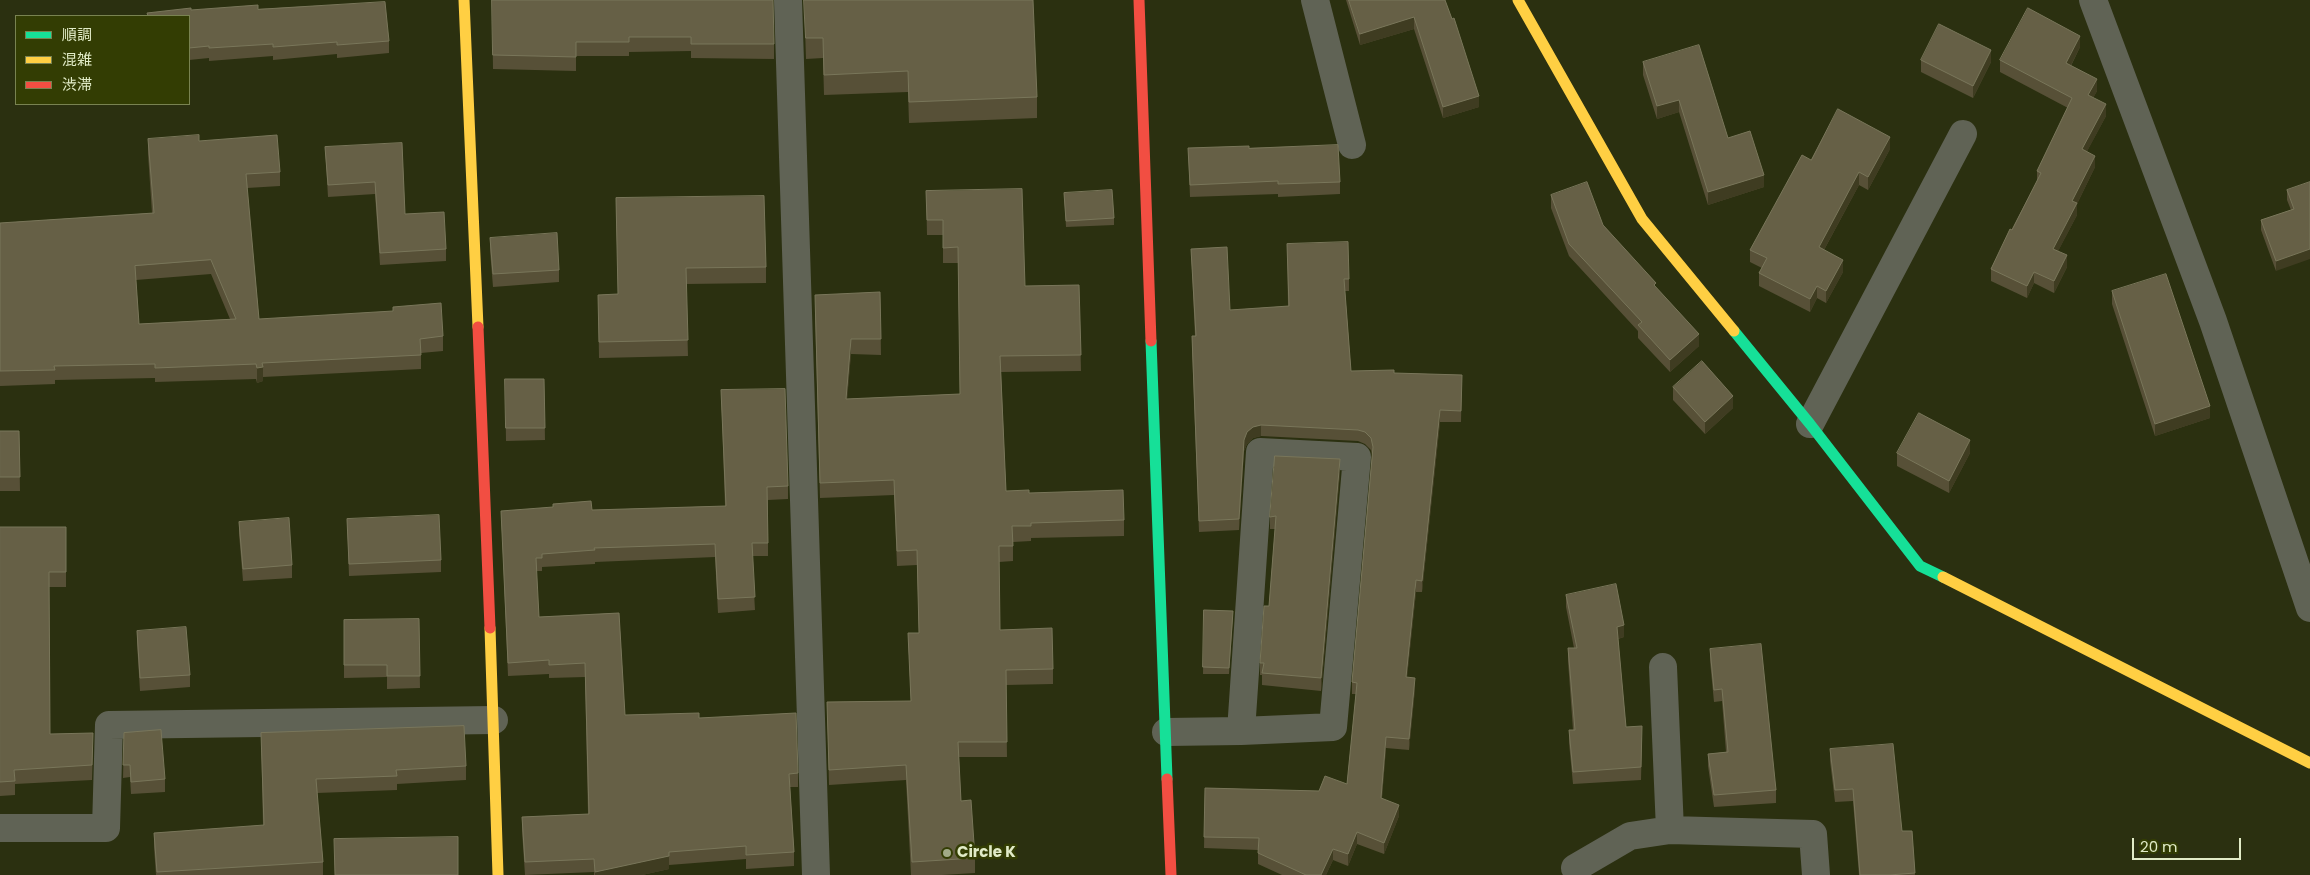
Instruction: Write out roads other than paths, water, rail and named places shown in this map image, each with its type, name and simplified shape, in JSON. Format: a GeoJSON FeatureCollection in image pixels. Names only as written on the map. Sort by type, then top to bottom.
{"type":"FeatureCollection","features":[{"type":"Feature","properties":{"kind":"street"},"geometry":{"type":"LineString","coordinates":[[464,0],[494,720],[498,875]]}},
{"type":"Feature","properties":{"kind":"street"},"geometry":{"type":"LineString","coordinates":[[788,0],[816,875]]}},
{"type":"Feature","properties":{"kind":"street"},"geometry":{"type":"LineString","coordinates":[[1139,0],[1172,875]]}},
{"type":"Feature","properties":{"kind":"street"},"geometry":{"type":"LineString","coordinates":[[1315,0],[1352,145]]}},
{"type":"Feature","properties":{"kind":"street"},"geometry":{"type":"LineString","coordinates":[[1518,0],[1642,219],[1810,424],[1920,566],[2310,763]]}},
{"type":"Feature","properties":{"kind":"street"},"geometry":{"type":"LineString","coordinates":[[2093,0],[2213,321],[2310,608]]}},
{"type":"Feature","properties":{"kind":"street"},"geometry":{"type":"LineString","coordinates":[[1810,424],[1962,134]]}},
{"type":"Feature","properties":{"kind":"street"},"geometry":{"type":"LineString","coordinates":[[1166,732],[1241,731],[1333,726],[1357,457],[1260,452],[1241,731]]}},
{"type":"Feature","properties":{"kind":"street"},"geometry":{"type":"LineString","coordinates":[[1663,667],[1670,830]]}},
{"type":"Feature","properties":{"kind":"street"},"geometry":{"type":"LineString","coordinates":[[0,828],[106,828],[108,725],[494,720]]}},
{"type":"Feature","properties":{"kind":"street"},"geometry":{"type":"LineString","coordinates":[[1575,868],[1630,836],[1670,830],[1813,834],[1816,875]]}},
{"type":"Feature","properties":{"kind":"place","name":"Circle K"},"geometry":{"type":"Point","coordinates":[947,853]}}]}
